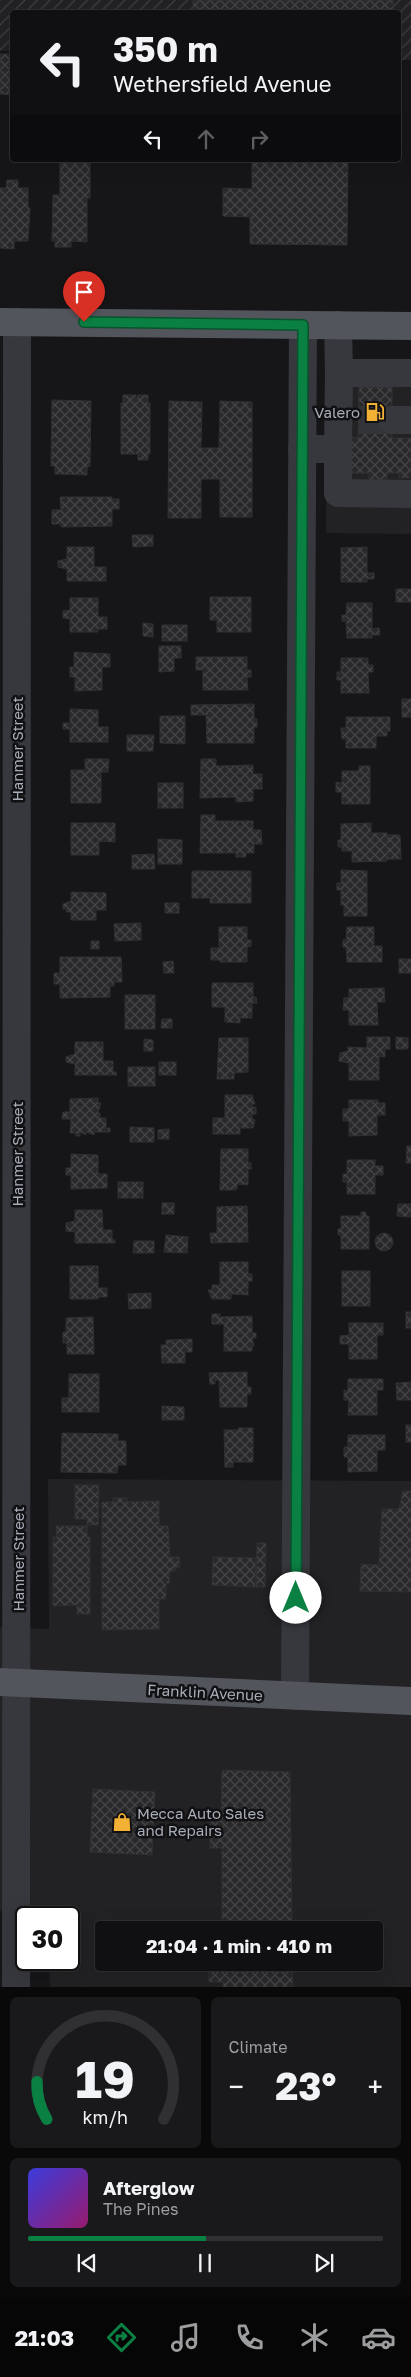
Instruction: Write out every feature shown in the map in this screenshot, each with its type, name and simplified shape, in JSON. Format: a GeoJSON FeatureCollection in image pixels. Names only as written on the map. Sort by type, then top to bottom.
{"type":"FeatureCollection","features":[{"type":"Feature","properties":{"kind":"main road"},"geometry":{"type":"LineString","coordinates":[[8,322],[411,326]]}},
{"type":"Feature","properties":{"kind":"main road","name":"Franklin Avenue"},"geometry":{"type":"LineString","coordinates":[[9,1683],[411,1701]]}},
{"type":"Feature","properties":{"kind":"street","name":"Hanmer Street"},"geometry":{"type":"LineString","coordinates":[[8,322],[9,1683],[16,1987]]}},
{"type":"Feature","properties":{"kind":"street"},"geometry":{"type":"LineString","coordinates":[[296,1696],[303,325]]}},
{"type":"Feature","properties":{"kind":"street"},"geometry":{"type":"LineString","coordinates":[[338,325],[339,373],[348,420],[338,449],[338,493],[411,494]]}},
{"type":"Feature","properties":{"kind":"street"},"geometry":{"type":"LineString","coordinates":[[339,373],[411,373]]}},
{"type":"Feature","properties":{"kind":"street"},"geometry":{"type":"LineString","coordinates":[[302,449],[338,449]]}},
{"type":"Feature","properties":{"kind":"shaded area"},"geometry":{"type":"Polygon","coordinates":[[[0,0],[411,0],[411,60],[401,60],[401,10],[10,10],[10,51],[0,51],[0,0]]]}},
{"type":"Feature","properties":{"kind":"shaded area"},"geometry":{"type":"Polygon","coordinates":[[[326,370],[411,371],[411,534],[326,533],[326,370]]]}},
{"type":"Feature","properties":{"kind":"shaded area"},"geometry":{"type":"Polygon","coordinates":[[[48,1479],[411,1481],[411,1987],[50,1987],[49,1971],[80,1971],[80,1906],[15,1906],[15,1912],[0,1911],[0,1627],[49,1629],[48,1479]]]}},
{"type":"Feature","properties":{"kind":"building"},"geometry":{"type":"Polygon","coordinates":[[[193,0],[393,0],[393,10],[193,10],[193,0]]]}},
{"type":"Feature","properties":{"kind":"building"},"geometry":{"type":"Polygon","coordinates":[[[0,54],[10,54],[10,95],[0,94],[0,54]]]}},
{"type":"Feature","properties":{"kind":"building"},"geometry":{"type":"Polygon","coordinates":[[[252,162],[348,162],[347,245],[250,244],[250,217],[223,216],[223,188],[252,189],[252,162]]]}},
{"type":"Feature","properties":{"kind":"building"},"geometry":{"type":"Polygon","coordinates":[[[60,163],[90,163],[90,198],[87,198],[87,242],[71,241],[71,247],[55,247],[55,241],[52,241],[53,195],[60,195],[60,163]]]}},
{"type":"Feature","properties":{"kind":"building"},"geometry":{"type":"Polygon","coordinates":[[[7,180],[18,180],[18,188],[28,188],[28,208],[30,208],[28,241],[14,241],[14,249],[0,248],[0,188],[6,188],[7,180]]]}},
{"type":"Feature","properties":{"kind":"building"},"geometry":{"type":"Polygon","coordinates":[[[359,387],[392,387],[392,438],[411,438],[411,473],[409,478],[399,478],[399,473],[387,473],[387,480],[369,480],[369,473],[349,473],[349,437],[358,438],[359,387]]]}},
{"type":"Feature","properties":{"kind":"building"},"geometry":{"type":"Polygon","coordinates":[[[123,395],[136,395],[136,403],[138,395],[148,395],[148,403],[150,403],[150,454],[148,454],[148,460],[138,460],[138,454],[121,454],[121,403],[123,403],[123,395]]]}},
{"type":"Feature","properties":{"kind":"building"},"geometry":{"type":"Polygon","coordinates":[[[52,400],[91,401],[90,466],[87,467],[87,475],[55,474],[55,466],[51,466],[52,400]]]}},
{"type":"Feature","properties":{"kind":"building"},"geometry":{"type":"Polygon","coordinates":[[[169,401],[202,402],[201,448],[219,448],[220,401],[252,402],[252,517],[220,517],[220,479],[201,479],[201,518],[168,518],[169,401]]]}},
{"type":"Feature","properties":{"kind":"building"},"geometry":{"type":"Polygon","coordinates":[[[60,497],[112,497],[112,499],[119,499],[119,509],[112,509],[112,526],[61,527],[61,524],[52,524],[52,510],[61,510],[60,497]]]}},
{"type":"Feature","properties":{"kind":"building"},"geometry":{"type":"Polygon","coordinates":[[[132,535],[153,535],[153,546],[133,547],[132,535]]]}},
{"type":"Feature","properties":{"kind":"building"},"geometry":{"type":"Polygon","coordinates":[[[67,547],[94,547],[94,567],[106,567],[106,581],[67,581],[67,569],[58,567],[58,561],[67,559],[67,547]]]}},
{"type":"Feature","properties":{"kind":"building"},"geometry":{"type":"Polygon","coordinates":[[[367,547],[367,573],[374,573],[374,579],[367,579],[367,582],[341,582],[341,548],[367,547]]]}},
{"type":"Feature","properties":{"kind":"building"},"geometry":{"type":"Polygon","coordinates":[[[396,589],[411,589],[411,602],[396,602],[396,589]]]}},
{"type":"Feature","properties":{"kind":"building"},"geometry":{"type":"Polygon","coordinates":[[[210,597],[251,597],[251,632],[217,632],[217,620],[210,620],[210,597]]]}},
{"type":"Feature","properties":{"kind":"building"},"geometry":{"type":"Polygon","coordinates":[[[70,598],[98,598],[98,617],[107,617],[107,629],[98,629],[98,632],[70,632],[70,619],[63,618],[63,611],[70,610],[70,598]]]}},
{"type":"Feature","properties":{"kind":"building"},"geometry":{"type":"Polygon","coordinates":[[[347,603],[372,603],[372,629],[379,628],[380,635],[372,635],[372,638],[347,638],[346,621],[342,621],[342,615],[346,615],[347,603]]]}},
{"type":"Feature","properties":{"kind":"building"},"geometry":{"type":"Polygon","coordinates":[[[143,623],[153,624],[153,637],[143,636],[143,623]]]}},
{"type":"Feature","properties":{"kind":"building"},"geometry":{"type":"Polygon","coordinates":[[[162,625],[187,625],[187,641],[162,641],[162,625]]]}},
{"type":"Feature","properties":{"kind":"building"},"geometry":{"type":"Polygon","coordinates":[[[159,646],[181,646],[181,658],[174,658],[174,671],[159,672],[159,646]]]}},
{"type":"Feature","properties":{"kind":"building"},"geometry":{"type":"Polygon","coordinates":[[[74,652],[110,654],[110,667],[102,667],[102,690],[75,691],[75,677],[70,677],[70,667],[74,667],[74,652]]]}},
{"type":"Feature","properties":{"kind":"building"},"geometry":{"type":"Polygon","coordinates":[[[196,657],[247,657],[247,670],[251,670],[251,677],[247,677],[248,690],[203,690],[203,670],[196,670],[196,657]]]}},
{"type":"Feature","properties":{"kind":"building"},"geometry":{"type":"Polygon","coordinates":[[[341,658],[368,658],[368,665],[373,665],[373,672],[368,672],[369,693],[341,693],[341,680],[337,680],[337,672],[341,672],[341,658]]]}},
{"type":"Feature","properties":{"kind":"building"},"geometry":{"type":"Polygon","coordinates":[[[402,699],[411,699],[411,717],[402,717],[402,699]]]}},
{"type":"Feature","properties":{"kind":"building"},"geometry":{"type":"Polygon","coordinates":[[[254,704],[254,719],[257,719],[257,727],[254,727],[254,743],[207,743],[206,715],[191,715],[191,705],[254,704]]]}},
{"type":"Feature","properties":{"kind":"building"},"geometry":{"type":"Polygon","coordinates":[[[70,709],[98,710],[98,727],[108,727],[108,742],[70,742],[70,729],[63,729],[63,723],[70,723],[70,709]]]}},
{"type":"Feature","properties":{"kind":"building"},"geometry":{"type":"Polygon","coordinates":[[[160,716],[185,716],[185,744],[160,743],[160,716]]]}},
{"type":"Feature","properties":{"kind":"building"},"geometry":{"type":"Polygon","coordinates":[[[346,717],[390,717],[390,731],[387,731],[387,736],[376,736],[376,748],[346,748],[346,739],[342,739],[341,728],[346,728],[346,717]]]}},
{"type":"Feature","properties":{"kind":"building"},"geometry":{"type":"Polygon","coordinates":[[[127,735],[154,735],[153,751],[127,751],[127,735]]]}},
{"type":"Feature","properties":{"kind":"building"},"geometry":{"type":"Polygon","coordinates":[[[85,759],[109,759],[108,772],[101,772],[101,803],[71,803],[71,770],[85,770],[85,759]]]}},
{"type":"Feature","properties":{"kind":"building"},"geometry":{"type":"Polygon","coordinates":[[[201,759],[216,759],[216,766],[253,765],[253,774],[262,774],[262,789],[253,789],[253,801],[236,802],[236,797],[200,798],[201,759]]]}},
{"type":"Feature","properties":{"kind":"building"},"geometry":{"type":"Polygon","coordinates":[[[359,766],[370,766],[370,804],[342,804],[342,792],[336,792],[336,782],[342,783],[342,771],[359,771],[359,766]]]}},
{"type":"Feature","properties":{"kind":"building"},"geometry":{"type":"Polygon","coordinates":[[[158,783],[183,783],[183,808],[158,808],[158,783]]]}},
{"type":"Feature","properties":{"kind":"building"},"geometry":{"type":"Polygon","coordinates":[[[201,815],[215,815],[215,821],[253,821],[253,830],[261,830],[262,844],[254,844],[254,853],[246,853],[246,857],[236,857],[236,853],[200,853],[201,815]]]}},
{"type":"Feature","properties":{"kind":"building"},"geometry":{"type":"Polygon","coordinates":[[[71,823],[115,823],[115,842],[99,841],[99,855],[71,855],[71,823]]]}},
{"type":"Feature","properties":{"kind":"building"},"geometry":{"type":"Polygon","coordinates":[[[371,823],[371,833],[387,833],[387,861],[352,862],[352,851],[342,851],[342,847],[338,847],[338,840],[341,840],[341,824],[371,823]]]}},
{"type":"Feature","properties":{"kind":"building"},"geometry":{"type":"Polygon","coordinates":[[[387,835],[400,835],[401,859],[387,859],[387,835]]]}},
{"type":"Feature","properties":{"kind":"building"},"geometry":{"type":"Polygon","coordinates":[[[158,839],[182,840],[182,864],[158,864],[158,839]]]}},
{"type":"Feature","properties":{"kind":"building"},"geometry":{"type":"Polygon","coordinates":[[[154,854],[155,869],[132,869],[132,855],[154,854]]]}},
{"type":"Feature","properties":{"kind":"building"},"geometry":{"type":"Polygon","coordinates":[[[341,870],[367,871],[367,916],[344,916],[344,905],[341,905],[341,890],[337,890],[337,883],[341,883],[341,870]]]}},
{"type":"Feature","properties":{"kind":"building"},"geometry":{"type":"Polygon","coordinates":[[[192,871],[251,871],[251,903],[210,903],[210,898],[192,898],[192,871]]]}},
{"type":"Feature","properties":{"kind":"building"},"geometry":{"type":"Polygon","coordinates":[[[71,892],[106,893],[106,910],[96,910],[96,920],[71,920],[71,912],[66,912],[67,909],[63,909],[63,904],[71,901],[71,892]]]}},
{"type":"Feature","properties":{"kind":"building"},"geometry":{"type":"Polygon","coordinates":[[[165,903],[179,903],[179,913],[165,913],[165,903]]]}},
{"type":"Feature","properties":{"kind":"building"},"geometry":{"type":"Polygon","coordinates":[[[141,923],[141,940],[115,941],[114,924],[141,923]]]}},
{"type":"Feature","properties":{"kind":"building"},"geometry":{"type":"Polygon","coordinates":[[[219,927],[247,927],[247,940],[251,940],[251,946],[247,947],[247,962],[211,960],[211,948],[219,948],[219,927]]]}},
{"type":"Feature","properties":{"kind":"building"},"geometry":{"type":"Polygon","coordinates":[[[347,927],[374,927],[374,946],[382,946],[382,962],[347,962],[346,947],[343,947],[343,940],[346,940],[347,927]]]}},
{"type":"Feature","properties":{"kind":"building"},"geometry":{"type":"Polygon","coordinates":[[[91,941],[99,941],[99,949],[91,949],[91,941]]]}},
{"type":"Feature","properties":{"kind":"building"},"geometry":{"type":"Polygon","coordinates":[[[60,957],[121,957],[122,982],[114,982],[114,986],[110,986],[110,997],[60,998],[60,984],[54,984],[54,973],[60,973],[60,957]]]}},
{"type":"Feature","properties":{"kind":"building"},"geometry":{"type":"Polygon","coordinates":[[[399,959],[411,959],[411,973],[399,973],[399,959]]]}},
{"type":"Feature","properties":{"kind":"building"},"geometry":{"type":"Polygon","coordinates":[[[173,961],[174,973],[164,973],[163,962],[173,961]]]}},
{"type":"Feature","properties":{"kind":"building"},"geometry":{"type":"Polygon","coordinates":[[[212,983],[253,983],[253,997],[256,997],[257,1003],[252,1003],[252,1018],[240,1018],[240,1023],[225,1022],[225,1007],[212,1007],[212,983]]]}},
{"type":"Feature","properties":{"kind":"building"},"geometry":{"type":"Polygon","coordinates":[[[384,988],[385,1002],[377,1002],[378,1025],[349,1025],[349,1010],[343,1010],[344,998],[349,998],[349,989],[384,988]]]}},
{"type":"Feature","properties":{"kind":"building"},"geometry":{"type":"Polygon","coordinates":[[[125,995],[155,995],[155,1029],[125,1029],[125,995]]]}},
{"type":"Feature","properties":{"kind":"building"},"geometry":{"type":"Polygon","coordinates":[[[162,1019],[172,1019],[172,1028],[161,1028],[162,1019]]]}},
{"type":"Feature","properties":{"kind":"building"},"geometry":{"type":"Polygon","coordinates":[[[367,1037],[390,1037],[390,1049],[385,1049],[385,1057],[379,1056],[379,1080],[349,1080],[349,1063],[339,1061],[340,1053],[348,1051],[348,1047],[367,1048],[367,1037]]]}},
{"type":"Feature","properties":{"kind":"building"},"geometry":{"type":"Polygon","coordinates":[[[396,1037],[408,1038],[408,1049],[396,1049],[396,1037]]]}},
{"type":"Feature","properties":{"kind":"building"},"geometry":{"type":"Polygon","coordinates":[[[219,1038],[248,1038],[248,1072],[234,1073],[234,1079],[217,1079],[219,1038]]]}},
{"type":"Feature","properties":{"kind":"building"},"geometry":{"type":"Polygon","coordinates":[[[144,1039],[153,1040],[153,1051],[144,1051],[144,1039]]]}},
{"type":"Feature","properties":{"kind":"building"},"geometry":{"type":"Polygon","coordinates":[[[75,1042],[103,1042],[103,1061],[113,1061],[113,1072],[116,1072],[117,1075],[75,1075],[75,1064],[66,1062],[66,1057],[75,1054],[75,1042]]]}},
{"type":"Feature","properties":{"kind":"building"},"geometry":{"type":"Polygon","coordinates":[[[159,1062],[176,1062],[176,1075],[159,1075],[159,1062]]]}},
{"type":"Feature","properties":{"kind":"building"},"geometry":{"type":"Polygon","coordinates":[[[128,1067],[155,1067],[155,1086],[128,1086],[128,1067]]]}},
{"type":"Feature","properties":{"kind":"building"},"geometry":{"type":"Polygon","coordinates":[[[225,1095],[252,1095],[255,1104],[252,1104],[252,1107],[256,1107],[256,1114],[252,1114],[252,1119],[255,1120],[253,1128],[240,1128],[240,1134],[213,1134],[213,1118],[225,1118],[225,1095]]]}},
{"type":"Feature","properties":{"kind":"building"},"geometry":{"type":"Polygon","coordinates":[[[98,1098],[98,1103],[101,1103],[98,1113],[100,1113],[100,1118],[106,1118],[106,1128],[110,1128],[110,1132],[94,1132],[94,1135],[86,1132],[86,1135],[80,1132],[80,1136],[76,1136],[76,1133],[70,1133],[71,1119],[62,1119],[63,1112],[70,1112],[70,1099],[98,1098]]]}},
{"type":"Feature","properties":{"kind":"building"},"geometry":{"type":"Polygon","coordinates":[[[349,1100],[378,1100],[378,1103],[385,1103],[385,1115],[377,1115],[377,1135],[349,1136],[349,1121],[343,1121],[343,1109],[349,1109],[349,1100]]]}},
{"type":"Feature","properties":{"kind":"building"},"geometry":{"type":"Polygon","coordinates":[[[130,1127],[154,1128],[154,1142],[130,1142],[130,1127]]]}},
{"type":"Feature","properties":{"kind":"building"},"geometry":{"type":"Polygon","coordinates":[[[169,1129],[169,1139],[158,1139],[158,1130],[169,1129]]]}},
{"type":"Feature","properties":{"kind":"building"},"geometry":{"type":"Polygon","coordinates":[[[407,1146],[411,1146],[411,1163],[406,1163],[407,1146]]]}},
{"type":"Feature","properties":{"kind":"building"},"geometry":{"type":"Polygon","coordinates":[[[221,1149],[248,1149],[248,1163],[251,1163],[251,1169],[248,1169],[248,1185],[237,1184],[237,1189],[220,1190],[221,1149]]]}},
{"type":"Feature","properties":{"kind":"building"},"geometry":{"type":"Polygon","coordinates":[[[71,1154],[98,1155],[98,1174],[107,1174],[107,1188],[71,1189],[71,1175],[66,1175],[66,1168],[71,1168],[71,1154]]]}},
{"type":"Feature","properties":{"kind":"building"},"geometry":{"type":"Polygon","coordinates":[[[347,1160],[375,1160],[375,1166],[383,1166],[383,1175],[375,1175],[375,1194],[347,1194],[347,1182],[343,1182],[343,1174],[347,1174],[347,1160]]]}},
{"type":"Feature","properties":{"kind":"building"},"geometry":{"type":"Polygon","coordinates":[[[118,1182],[143,1182],[143,1198],[118,1198],[118,1182]]]}},
{"type":"Feature","properties":{"kind":"building"},"geometry":{"type":"Polygon","coordinates":[[[162,1203],[174,1203],[174,1214],[162,1214],[162,1203]]]}},
{"type":"Feature","properties":{"kind":"building"},"geometry":{"type":"Polygon","coordinates":[[[398,1204],[411,1204],[411,1217],[397,1216],[398,1204]]]}},
{"type":"Feature","properties":{"kind":"building"},"geometry":{"type":"Polygon","coordinates":[[[247,1206],[248,1242],[211,1243],[210,1233],[217,1233],[217,1207],[247,1206]]]}},
{"type":"Feature","properties":{"kind":"building"},"geometry":{"type":"Polygon","coordinates":[[[75,1210],[102,1210],[103,1230],[112,1230],[112,1240],[115,1240],[115,1243],[75,1243],[75,1232],[66,1231],[66,1223],[75,1221],[75,1210]]]}},
{"type":"Feature","properties":{"kind":"building"},"geometry":{"type":"Polygon","coordinates":[[[361,1212],[366,1212],[366,1216],[369,1216],[369,1249],[341,1249],[341,1235],[338,1235],[338,1229],[341,1229],[341,1216],[361,1216],[361,1212]]]}},
{"type":"Feature","properties":{"kind":"building"},"geometry":{"type":"Polygon","coordinates":[[[384,1233],[390,1236],[393,1242],[390,1248],[384,1251],[378,1248],[375,1242],[378,1236],[384,1233]]]}},
{"type":"Feature","properties":{"kind":"building"},"geometry":{"type":"Polygon","coordinates":[[[166,1235],[188,1237],[187,1253],[164,1252],[166,1235]]]}},
{"type":"Feature","properties":{"kind":"building"},"geometry":{"type":"Polygon","coordinates":[[[134,1241],[154,1241],[154,1253],[133,1253],[134,1241]]]}},
{"type":"Feature","properties":{"kind":"building"},"geometry":{"type":"Polygon","coordinates":[[[220,1262],[248,1262],[248,1274],[252,1274],[252,1281],[248,1281],[248,1295],[231,1294],[231,1299],[212,1299],[208,1290],[212,1290],[212,1285],[220,1285],[220,1262]]]}},
{"type":"Feature","properties":{"kind":"building"},"geometry":{"type":"Polygon","coordinates":[[[70,1266],[98,1266],[98,1288],[107,1288],[107,1297],[98,1297],[98,1299],[70,1299],[70,1266]]]}},
{"type":"Feature","properties":{"kind":"building"},"geometry":{"type":"Polygon","coordinates":[[[342,1271],[370,1271],[370,1306],[342,1306],[342,1271]]]}},
{"type":"Feature","properties":{"kind":"building"},"geometry":{"type":"Polygon","coordinates":[[[151,1293],[151,1308],[129,1309],[128,1294],[151,1293]]]}},
{"type":"Feature","properties":{"kind":"building"},"geometry":{"type":"Polygon","coordinates":[[[406,1312],[411,1312],[411,1328],[406,1328],[406,1312]]]}},
{"type":"Feature","properties":{"kind":"building"},"geometry":{"type":"Polygon","coordinates":[[[212,1314],[220,1314],[219,1317],[252,1316],[252,1333],[256,1333],[256,1338],[252,1338],[254,1346],[252,1346],[252,1351],[224,1351],[224,1324],[212,1324],[212,1314]]]}},
{"type":"Feature","properties":{"kind":"building"},"geometry":{"type":"Polygon","coordinates":[[[93,1317],[94,1354],[67,1354],[67,1343],[63,1343],[63,1332],[66,1332],[66,1318],[93,1317]]]}},
{"type":"Feature","properties":{"kind":"building"},"geometry":{"type":"Polygon","coordinates":[[[349,1323],[383,1323],[383,1335],[377,1335],[377,1359],[349,1359],[349,1344],[340,1344],[340,1336],[349,1335],[349,1323]]]}},
{"type":"Feature","properties":{"kind":"building"},"geometry":{"type":"Polygon","coordinates":[[[192,1339],[192,1352],[185,1352],[185,1363],[162,1363],[161,1345],[166,1345],[166,1340],[192,1339]]]}},
{"type":"Feature","properties":{"kind":"building"},"geometry":{"type":"Polygon","coordinates":[[[247,1372],[247,1387],[251,1387],[251,1394],[247,1394],[247,1407],[220,1407],[219,1380],[215,1380],[215,1384],[210,1384],[209,1373],[247,1372]]]}},
{"type":"Feature","properties":{"kind":"building"},"geometry":{"type":"Polygon","coordinates":[[[69,1374],[99,1374],[99,1412],[62,1412],[62,1398],[69,1398],[69,1374]]]}},
{"type":"Feature","properties":{"kind":"building"},"geometry":{"type":"Polygon","coordinates":[[[348,1379],[383,1379],[383,1390],[377,1390],[377,1415],[348,1415],[349,1400],[344,1400],[344,1390],[348,1391],[348,1379]]]}},
{"type":"Feature","properties":{"kind":"building"},"geometry":{"type":"Polygon","coordinates":[[[411,1382],[411,1400],[397,1400],[396,1383],[411,1382]]]}},
{"type":"Feature","properties":{"kind":"building"},"geometry":{"type":"Polygon","coordinates":[[[162,1406],[184,1407],[184,1420],[162,1420],[162,1406]]]}},
{"type":"Feature","properties":{"kind":"building"},"geometry":{"type":"Polygon","coordinates":[[[406,1425],[411,1425],[411,1442],[406,1442],[406,1425]]]}},
{"type":"Feature","properties":{"kind":"building"},"geometry":{"type":"Polygon","coordinates":[[[238,1428],[253,1428],[253,1462],[233,1462],[233,1467],[225,1467],[224,1430],[239,1430],[238,1428]]]}},
{"type":"Feature","properties":{"kind":"building"},"geometry":{"type":"Polygon","coordinates":[[[62,1433],[118,1434],[118,1441],[126,1441],[126,1465],[118,1465],[117,1473],[61,1472],[62,1433]]]}},
{"type":"Feature","properties":{"kind":"building"},"geometry":{"type":"Polygon","coordinates":[[[348,1435],[385,1435],[385,1450],[377,1450],[377,1471],[348,1472],[348,1457],[344,1457],[344,1447],[348,1447],[348,1435]]]}},
{"type":"Feature","properties":{"kind":"building"},"geometry":{"type":"Polygon","coordinates":[[[75,1485],[99,1485],[98,1525],[87,1525],[87,1519],[75,1519],[75,1485]]]}},
{"type":"Feature","properties":{"kind":"building"},"geometry":{"type":"Polygon","coordinates":[[[403,1491],[411,1491],[411,1592],[360,1591],[361,1564],[378,1565],[379,1562],[382,1509],[399,1509],[403,1491]]]}},
{"type":"Feature","properties":{"kind":"building"},"geometry":{"type":"Polygon","coordinates":[[[113,1498],[127,1498],[127,1502],[159,1501],[159,1526],[168,1526],[170,1557],[179,1557],[179,1568],[175,1567],[175,1571],[170,1571],[169,1584],[166,1583],[166,1599],[159,1599],[159,1629],[102,1630],[102,1502],[113,1502],[113,1498]]]}},
{"type":"Feature","properties":{"kind":"building"},"geometry":{"type":"Polygon","coordinates":[[[56,1526],[87,1526],[87,1537],[90,1537],[90,1614],[77,1614],[77,1605],[53,1606],[53,1537],[57,1537],[56,1526]]]}},
{"type":"Feature","properties":{"kind":"building"},"geometry":{"type":"Polygon","coordinates":[[[257,1543],[266,1543],[265,1587],[256,1587],[257,1543]]]}},
{"type":"Feature","properties":{"kind":"building"},"geometry":{"type":"Polygon","coordinates":[[[213,1557],[256,1558],[255,1587],[212,1585],[213,1557]]]}},
{"type":"Feature","properties":{"kind":"building"},"geometry":{"type":"Polygon","coordinates":[[[222,1770],[290,1772],[292,1921],[222,1921],[222,1848],[210,1848],[210,1816],[221,1816],[222,1770]]]}},
{"type":"Feature","properties":{"kind":"building","name":"Mecca Auto Sales and Repairs"},"geometry":{"type":"Polygon","coordinates":[[[93,1789],[155,1792],[152,1855],[90,1852],[93,1789]]]}},
{"type":"Feature","properties":{"kind":"building"},"geometry":{"type":"Polygon","coordinates":[[[209,1971],[292,1971],[293,1987],[223,1987],[223,1982],[209,1982],[209,1971]]]}},
{"type":"Feature","properties":{"kind":"tunnel"},"geometry":{"type":"LineString","coordinates":[[359,420],[392,420]]}},
{"type":"Feature","properties":{"kind":"place","name":"Valero"},"geometry":{"type":"Point","coordinates":[375,412]}},
{"type":"Feature","properties":{"kind":"place","name":"Mecca Auto Sales and Repairs"},"geometry":{"type":"Point","coordinates":[122,1822]}},
{"type":"Feature","properties":{"kind":"route"},"geometry":{"type":"LineString","coordinates":[[84,322],[303,325],[296,1598]]}}]}
